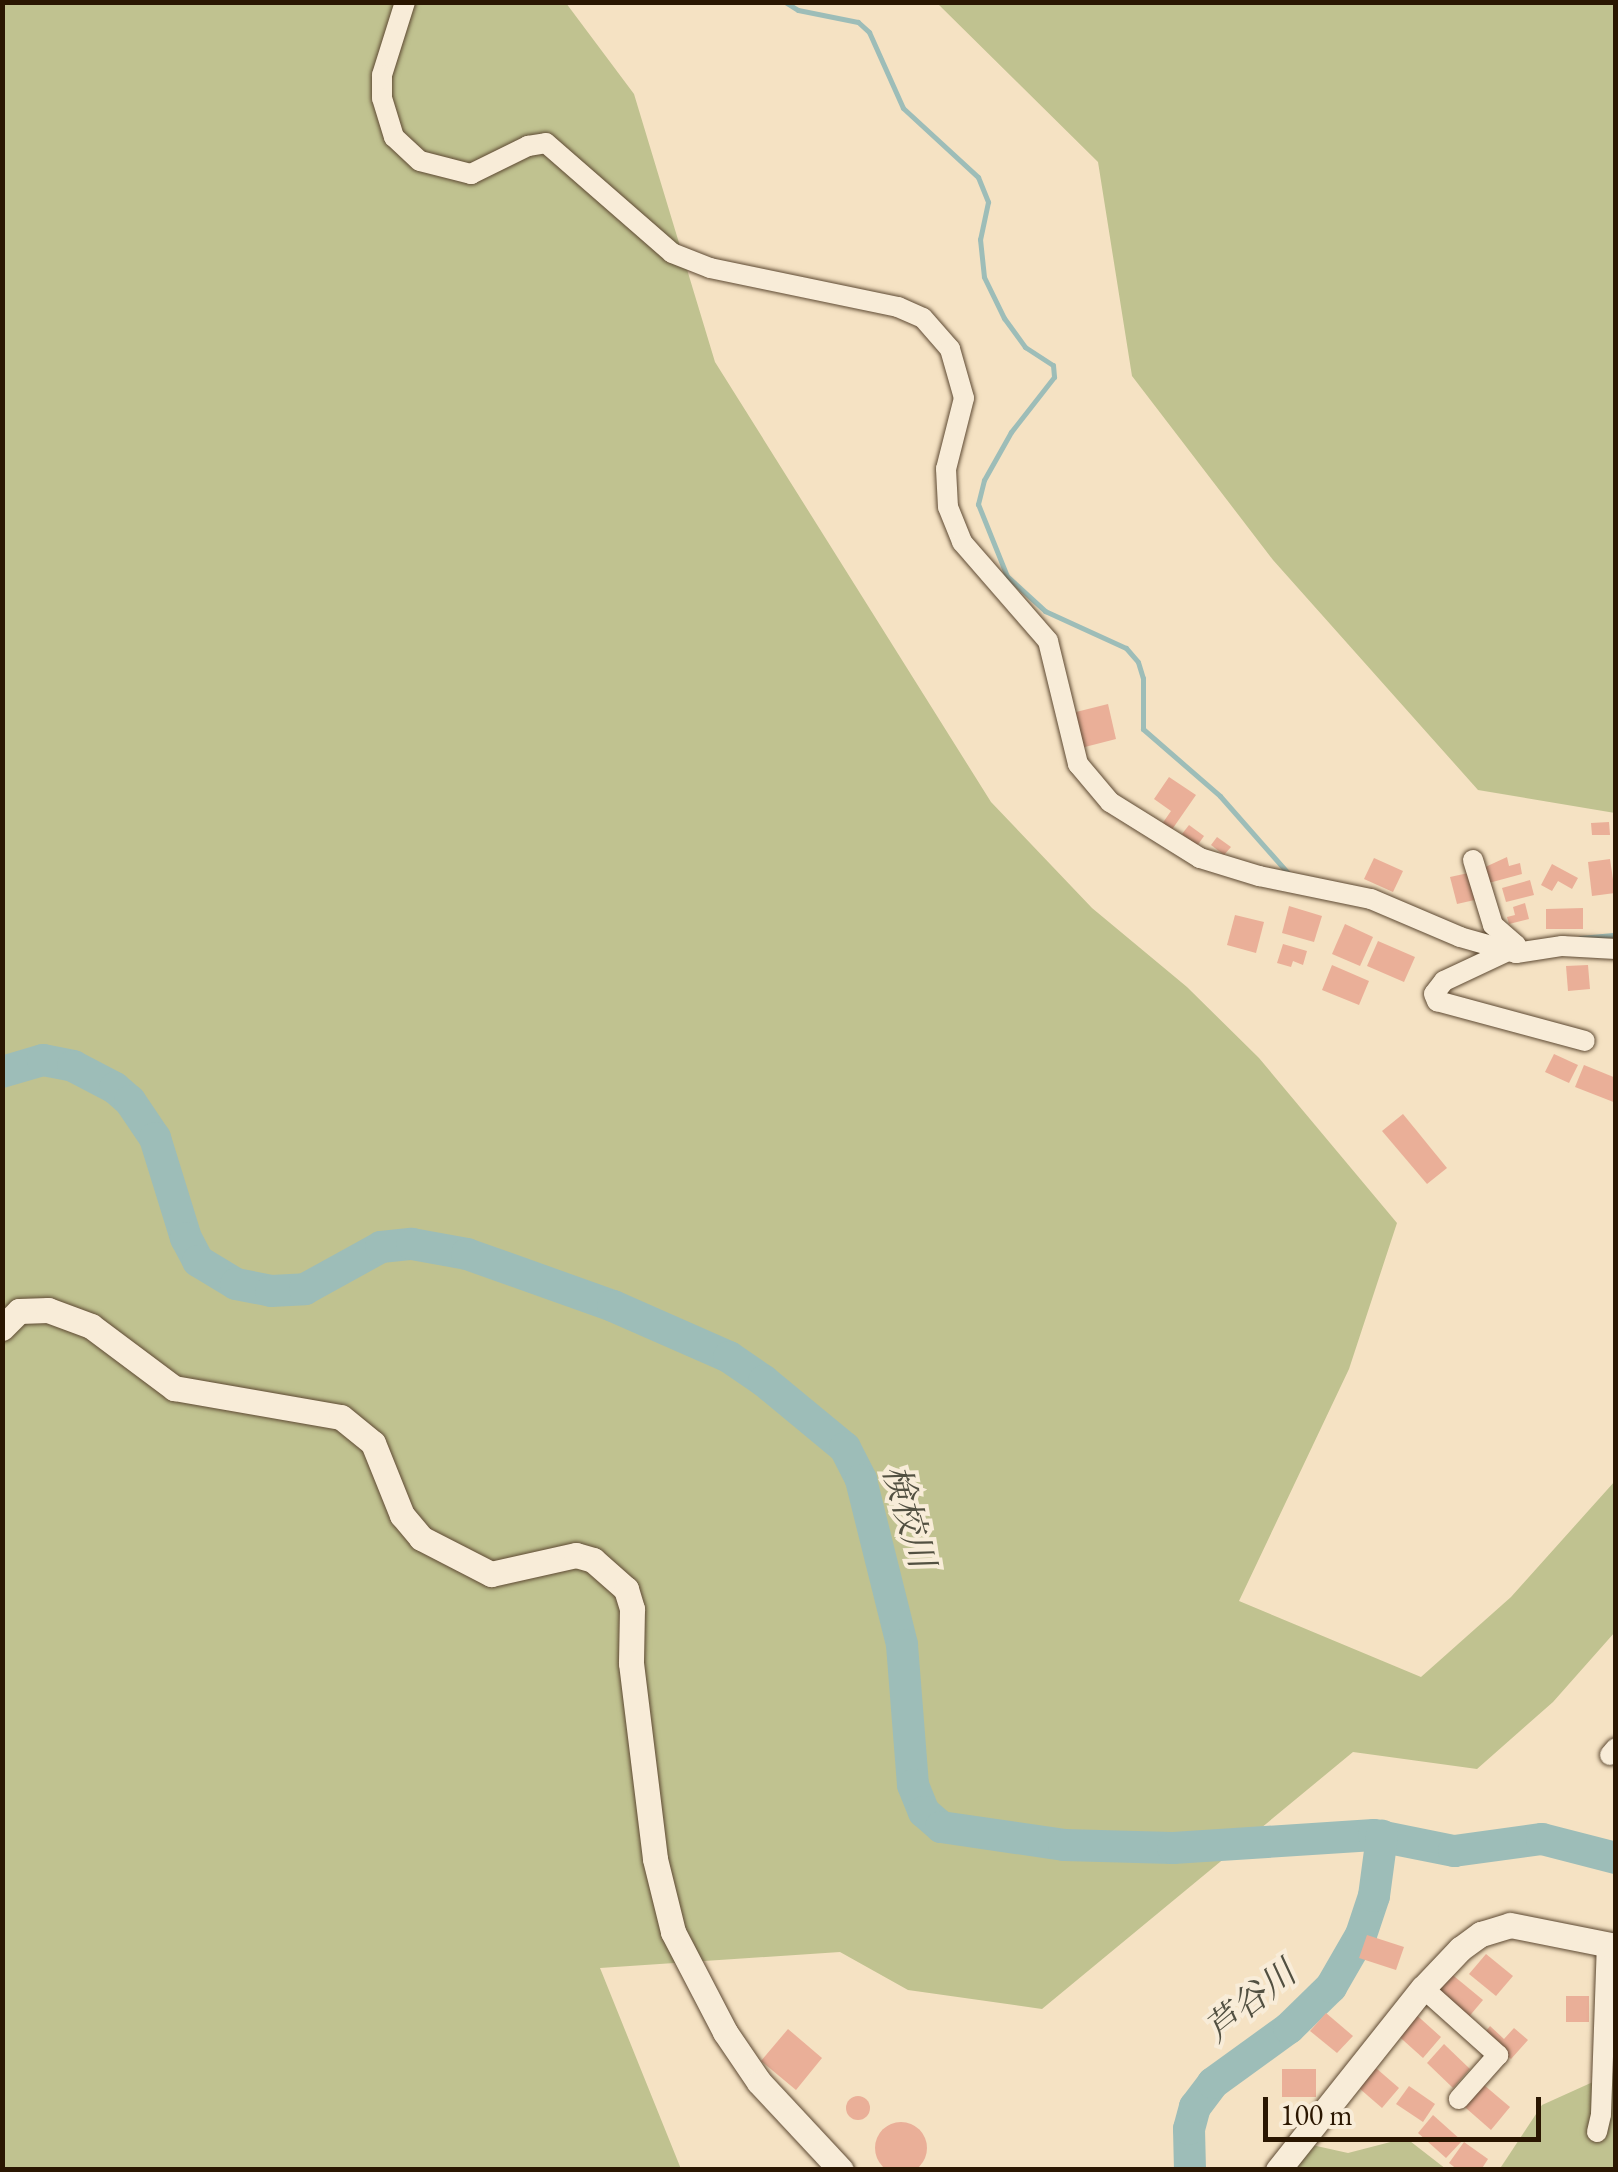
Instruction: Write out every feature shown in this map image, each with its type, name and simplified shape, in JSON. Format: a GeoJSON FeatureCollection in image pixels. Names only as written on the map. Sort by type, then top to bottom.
{"type":"FeatureCollection","features":[{"type":"Feature","properties":{"kind":"street"},"geometry":{"type":"LineString","coordinates":[[405,2],[382,75],[382,98],[394,136],[420,161],[471,174],[528,146],[546,143],[672,252],[710,268],[898,307],[922,318],[932,328],[950,349],[964,398],[946,470],[948,507],[962,542],[1048,641],[1078,764],[1110,802],[1200,858],[1259,876],[1371,900],[1460,937],[1510,945],[1616,949]]}},
{"type":"Feature","properties":{"kind":"street"},"geometry":{"type":"LineString","coordinates":[[1473,860],[1486,908],[1510,945]]}},
{"type":"Feature","properties":{"kind":"street"},"geometry":{"type":"LineString","coordinates":[[1510,945],[1444,981],[1434,994],[1437,1001],[1585,1041]]}},
{"type":"Feature","properties":{"kind":"street"},"geometry":{"type":"LineString","coordinates":[[2,1328],[18,1312],[48,1310],[91,1326],[174,1388],[341,1417],[373,1443],[402,1515],[420,1538],[492,1574],[576,1555],[593,1560],[626,1589],[632,1610],[631,1663],[654,1859],[673,1932],[724,2032],[759,2082],[841,2170]]}},
{"type":"Feature","properties":{"kind":"street"},"geometry":{"type":"LineString","coordinates":[[1278,2170],[1423,1988],[1460,1949],[1482,1934],[1510,1925],[1611,1946],[1602,2114],[1597,2132]]}},
{"type":"Feature","properties":{"kind":"street"},"geometry":{"type":"LineString","coordinates":[[1423,1988],[1498,2055],[1459,2100]]}},
{"type":"Feature","properties":{"kind":"green space"},"geometry":{"type":"Polygon","coordinates":[[[3,3],[566,3],[634,94],[715,362],[991,802],[1092,908],[1187,987],[1259,1058],[1397,1223],[1349,1369],[1239,1601],[1421,1677],[1511,1597],[1615,1481],[1615,1632],[1553,1702],[1477,1769],[1353,1752],[1042,2009],[908,1990],[840,1952],[600,1968],[681,2169],[3,2170],[3,3]]]}},
{"type":"Feature","properties":{"kind":"green space"},"geometry":{"type":"Polygon","coordinates":[[[937,3],[1615,3],[1615,813],[1478,790],[1273,560],[1132,376],[1098,162],[937,3]]]}},
{"type":"Feature","properties":{"kind":"green space"},"geometry":{"type":"Polygon","coordinates":[[[1615,2072],[1615,2169],[1499,2170],[1542,2105],[1615,2072]]]}},
{"type":"Feature","properties":{"kind":"green space"},"geometry":{"type":"Polygon","coordinates":[[[1406,2138],[1446,2169],[1294,2170],[1312,2145],[1348,2153],[1406,2138]]]}},
{"type":"Feature","properties":{"kind":"building"},"geometry":{"type":"Polygon","coordinates":[[[1108,704],[1116,739],[1081,748],[1072,713],[1108,704]]]}},
{"type":"Feature","properties":{"kind":"building"},"geometry":{"type":"Polygon","coordinates":[[[1169,777],[1196,795],[1171,831],[1162,824],[1171,811],[1154,799],[1169,777]]]}},
{"type":"Feature","properties":{"kind":"building"},"geometry":{"type":"Polygon","coordinates":[[[1609,822],[1610,835],[1592,835],[1591,823],[1609,822]]]}},
{"type":"Feature","properties":{"kind":"building"},"geometry":{"type":"Polygon","coordinates":[[[1189,825],[1204,836],[1197,846],[1182,834],[1189,825]]]}},
{"type":"Feature","properties":{"kind":"building"},"geometry":{"type":"Polygon","coordinates":[[[1217,837],[1231,847],[1224,855],[1211,845],[1217,837]]]}},
{"type":"Feature","properties":{"kind":"building"},"geometry":{"type":"Polygon","coordinates":[[[1507,857],[1509,866],[1520,863],[1522,874],[1485,884],[1481,869],[1507,857]]]}},
{"type":"Feature","properties":{"kind":"building"},"geometry":{"type":"Polygon","coordinates":[[[1374,858],[1403,871],[1393,892],[1364,879],[1374,858]]]}},
{"type":"Feature","properties":{"kind":"building"},"geometry":{"type":"Polygon","coordinates":[[[1610,859],[1615,893],[1592,896],[1588,862],[1610,859]]]}},
{"type":"Feature","properties":{"kind":"building"},"geometry":{"type":"Polygon","coordinates":[[[1552,864],[1578,878],[1572,889],[1558,881],[1552,891],[1541,885],[1552,864]]]}},
{"type":"Feature","properties":{"kind":"building"},"geometry":{"type":"Polygon","coordinates":[[[1473,872],[1479,899],[1457,904],[1450,877],[1473,872]]]}},
{"type":"Feature","properties":{"kind":"building"},"geometry":{"type":"Polygon","coordinates":[[[1530,880],[1534,895],[1506,902],[1502,888],[1530,880]]]}},
{"type":"Feature","properties":{"kind":"building"},"geometry":{"type":"Polygon","coordinates":[[[1525,903],[1529,919],[1509,924],[1507,917],[1515,915],[1513,907],[1525,903]]]}},
{"type":"Feature","properties":{"kind":"building"},"geometry":{"type":"Polygon","coordinates":[[[1289,906],[1322,916],[1314,942],[1282,933],[1289,906]]]}},
{"type":"Feature","properties":{"kind":"building"},"geometry":{"type":"Polygon","coordinates":[[[1583,908],[1583,929],[1546,929],[1546,909],[1583,908]]]}},
{"type":"Feature","properties":{"kind":"building"},"geometry":{"type":"Polygon","coordinates":[[[1235,915],[1264,922],[1256,953],[1227,945],[1235,915]]]}},
{"type":"Feature","properties":{"kind":"building"},"geometry":{"type":"Polygon","coordinates":[[[1345,924],[1373,937],[1360,966],[1332,954],[1345,924]]]}},
{"type":"Feature","properties":{"kind":"building"},"geometry":{"type":"Polygon","coordinates":[[[1378,941],[1415,957],[1404,982],[1367,966],[1378,941]]]}},
{"type":"Feature","properties":{"kind":"building"},"geometry":{"type":"Polygon","coordinates":[[[1283,944],[1307,951],[1303,965],[1293,961],[1291,967],[1277,963],[1283,944]]]}},
{"type":"Feature","properties":{"kind":"building"},"geometry":{"type":"Polygon","coordinates":[[[1332,965],[1369,981],[1359,1005],[1322,990],[1332,965]]]}},
{"type":"Feature","properties":{"kind":"building"},"geometry":{"type":"Polygon","coordinates":[[[1588,965],[1590,989],[1568,991],[1566,966],[1588,965]]]}},
{"type":"Feature","properties":{"kind":"building"},"geometry":{"type":"Polygon","coordinates":[[[1554,1054],[1578,1065],[1569,1083],[1545,1072],[1554,1054]]]}},
{"type":"Feature","properties":{"kind":"building"},"geometry":{"type":"Polygon","coordinates":[[[1584,1065],[1616,1078],[1616,1103],[1575,1087],[1584,1065]]]}},
{"type":"Feature","properties":{"kind":"building"},"geometry":{"type":"Polygon","coordinates":[[[1403,1114],[1447,1168],[1427,1184],[1382,1131],[1403,1114]]]}},
{"type":"Feature","properties":{"kind":"building"},"geometry":{"type":"Polygon","coordinates":[[[1367,1935],[1404,1947],[1396,1970],[1359,1958],[1367,1935]]]}},
{"type":"Feature","properties":{"kind":"building"},"geometry":{"type":"Polygon","coordinates":[[[1486,1954],[1513,1976],[1496,1996],[1469,1974],[1486,1954]]]}},
{"type":"Feature","properties":{"kind":"building"},"geometry":{"type":"Polygon","coordinates":[[[1449,1972],[1483,2000],[1467,2019],[1434,1991],[1449,1972]]]}},
{"type":"Feature","properties":{"kind":"building"},"geometry":{"type":"Polygon","coordinates":[[[1566,1996],[1589,1996],[1589,2022],[1566,2022],[1566,1996]]]}},
{"type":"Feature","properties":{"kind":"building"},"geometry":{"type":"Polygon","coordinates":[[[1412,2011],[1441,2037],[1423,2058],[1394,2032],[1412,2011]]]}},
{"type":"Feature","properties":{"kind":"building"},"geometry":{"type":"Polygon","coordinates":[[[1326,2013],[1353,2036],[1337,2053],[1310,2031],[1326,2013]]]}},
{"type":"Feature","properties":{"kind":"building"},"geometry":{"type":"Polygon","coordinates":[[[1490,2026],[1504,2039],[1514,2028],[1528,2040],[1511,2059],[1483,2035],[1490,2026]]]}},
{"type":"Feature","properties":{"kind":"building"},"geometry":{"type":"Polygon","coordinates":[[[788,2029],[822,2058],[796,2090],[761,2061],[788,2029]]]}},
{"type":"Feature","properties":{"kind":"building"},"geometry":{"type":"Polygon","coordinates":[[[1444,2044],[1470,2069],[1453,2088],[1427,2063],[1444,2044]]]}},
{"type":"Feature","properties":{"kind":"building"},"geometry":{"type":"Polygon","coordinates":[[[1369,2062],[1399,2088],[1382,2108],[1352,2082],[1369,2062]]]}},
{"type":"Feature","properties":{"kind":"building"},"geometry":{"type":"Polygon","coordinates":[[[1282,2069],[1316,2069],[1316,2097],[1282,2097],[1282,2069]]]}},
{"type":"Feature","properties":{"kind":"building"},"geometry":{"type":"Polygon","coordinates":[[[1478,2080],[1510,2107],[1491,2130],[1459,2102],[1478,2080]]]}},
{"type":"Feature","properties":{"kind":"building"},"geometry":{"type":"Polygon","coordinates":[[[1409,2086],[1435,2104],[1423,2122],[1396,2104],[1409,2086]]]}},
{"type":"Feature","properties":{"kind":"building"},"geometry":{"type":"Polygon","coordinates":[[[858,2096],[870,2108],[858,2120],[846,2108],[858,2096]]]}},
{"type":"Feature","properties":{"kind":"building"},"geometry":{"type":"Polygon","coordinates":[[[1433,2115],[1462,2141],[1446,2158],[1418,2133],[1433,2115]]]}},
{"type":"Feature","properties":{"kind":"building"},"geometry":{"type":"Polygon","coordinates":[[[901,2122],[919,2130],[927,2148],[919,2166],[901,2174],[883,2166],[875,2148],[883,2130],[901,2122]]]}},
{"type":"Feature","properties":{"kind":"building"},"geometry":{"type":"Polygon","coordinates":[[[1464,2142],[1488,2159],[1481,2170],[1458,2170],[1449,2163],[1464,2142]]]}},
{"type":"Feature","properties":{"kind":"waterway"},"geometry":{"type":"LineString","coordinates":[[785,2],[798,10],[858,22],[869,32],[903,108],[978,177],[988,202],[980,239],[984,277],[1004,318],[1025,347],[1053,365],[1054,377],[1011,432],[984,480],[978,504],[1007,576],[1045,611],[1126,648],[1138,662],[1143,678],[1143,729],[1220,796],[1288,873]]}},
{"type":"Feature","properties":{"kind":"waterway"},"geometry":{"type":"LineString","coordinates":[[1580,938],[1616,935]]}},
{"type":"Feature","properties":{"kind":"waterway","name":"検校川"},"geometry":{"type":"LineString","coordinates":[[2,1072],[43,1060],[73,1066],[115,1088],[130,1101],[155,1138],[186,1238],[198,1261],[236,1284],[271,1291],[305,1289],[381,1247],[412,1244],[467,1254],[613,1306],[729,1357],[764,1381],[845,1448],[861,1480],[902,1645],[913,1785],[924,1812],[941,1827],[1064,1845],[1173,1848],[1374,1835],[1454,1851],[1542,1839],[1616,1858]]}},
{"type":"Feature","properties":{"kind":"waterway","name":"芦谷川"},"geometry":{"type":"LineString","coordinates":[[1190,2170],[1189,2129],[1195,2107],[1213,2083],[1289,2028],[1331,1987],[1361,1935],[1374,1896],[1382,1836]]}}]}
